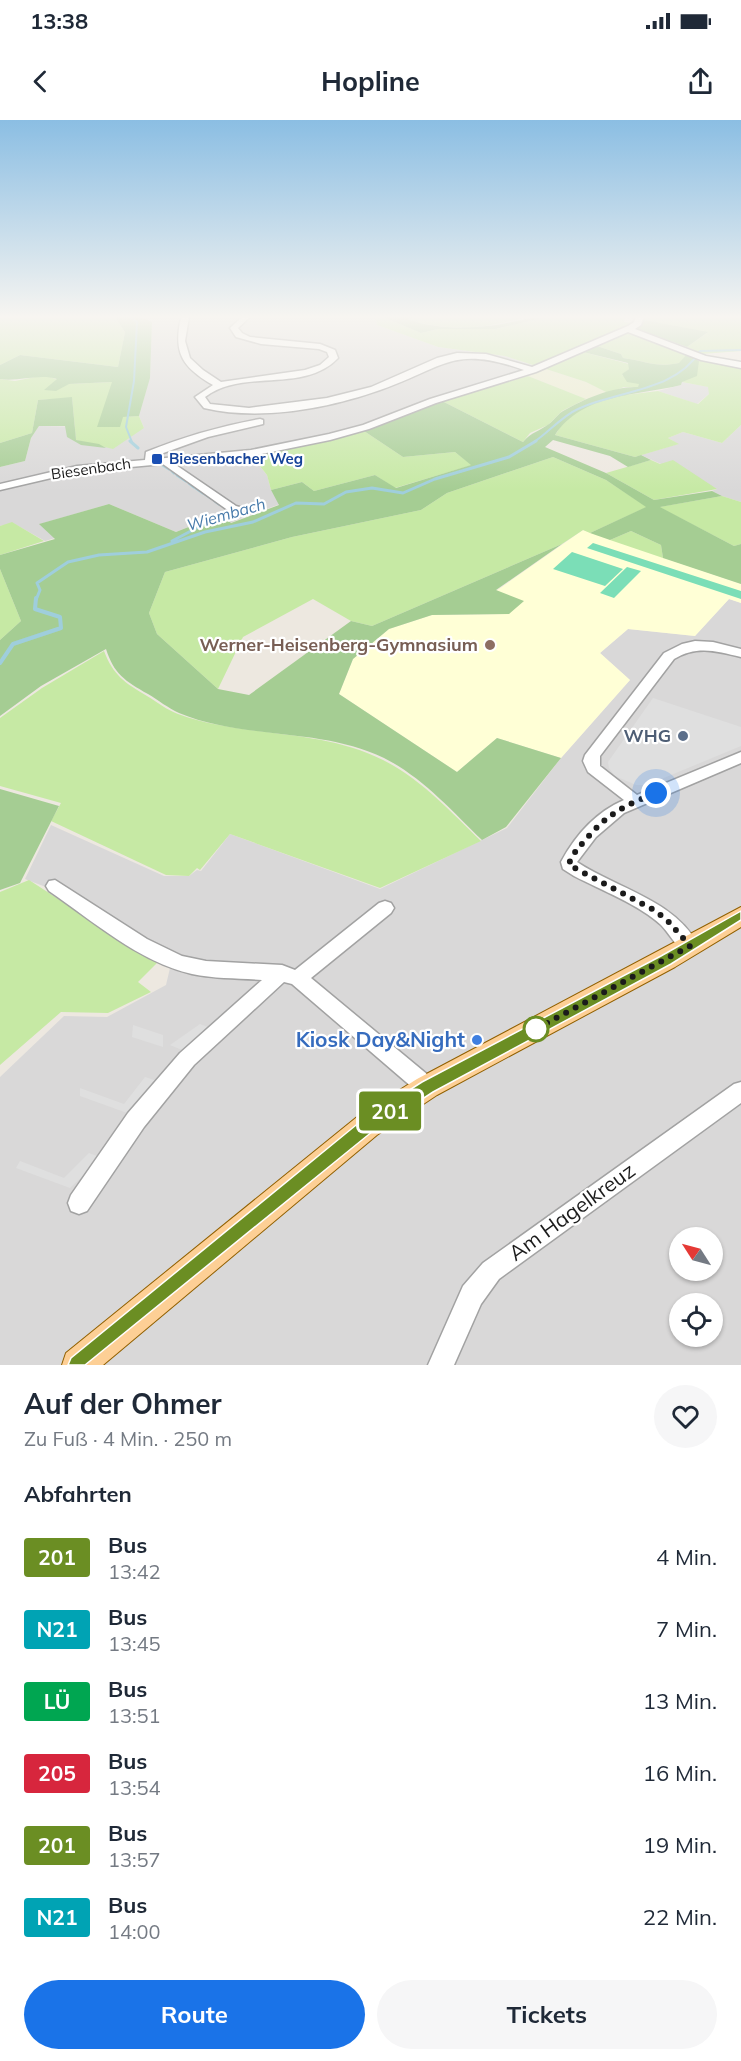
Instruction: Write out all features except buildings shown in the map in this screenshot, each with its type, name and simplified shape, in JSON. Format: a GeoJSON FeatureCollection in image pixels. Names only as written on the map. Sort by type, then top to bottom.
{"type":"FeatureCollection","features":[{"type":"Feature","properties":{"kind":"main road"},"geometry":{"type":"LineString","coordinates":[[78,1365],[367,1126],[428,1087],[690,946],[741,916]]}},
{"type":"Feature","properties":{"kind":"street"},"geometry":{"type":"LineString","coordinates":[[205,375],[220,385]]}},
{"type":"Feature","properties":{"kind":"street"},"geometry":{"type":"LineString","coordinates":[[282,375],[220,385],[204,392],[200,397],[202,401],[215,408],[240,410],[294,406],[348,397],[409,375]]}},
{"type":"Feature","properties":{"kind":"street","name":"Biesenbach"},"geometry":{"type":"LineString","coordinates":[[0,487],[77,469],[270,450],[366,427],[433,401],[517,375]]}},
{"type":"Feature","properties":{"kind":"street"},"geometry":{"type":"LineString","coordinates":[[150,462],[150,454],[184,440],[221,429],[260,422]]}},
{"type":"Feature","properties":{"kind":"street"},"geometry":{"type":"LineString","coordinates":[[167,460],[168,465],[179,473],[233,509],[238,510]]}},
{"type":"Feature","properties":{"kind":"street"},"geometry":{"type":"LineString","coordinates":[[635,801],[592,768],[591,761],[664,653],[701,645],[741,653]]}},
{"type":"Feature","properties":{"kind":"street"},"geometry":{"type":"LineString","coordinates":[[690,946],[667,920],[654,910],[569,865],[571,857],[605,818],[635,801],[741,757]]}},
{"type":"Feature","properties":{"kind":"street"},"geometry":{"type":"LineString","coordinates":[[55,886],[150,949],[176,963],[194,967],[290,976],[428,1087]]}},
{"type":"Feature","properties":{"kind":"street"},"geometry":{"type":"LineString","coordinates":[[79,1203],[136,1119],[186,1059],[290,976],[385,908]]}},
{"type":"Feature","properties":{"kind":"street","name":"Am Hagelkreuz"},"geometry":{"type":"LineString","coordinates":[[441,1365],[472,1295],[491,1270],[741,1091]]}},
{"type":"Feature","properties":{"kind":"shaded area"},"geometry":{"type":"Polygon","coordinates":[[[0,375],[150,375],[139,416],[123,417],[120,427],[97,427],[112,382],[69,384],[56,391],[44,390],[57,379],[50,377],[0,379],[0,375]]]}},
{"type":"Feature","properties":{"kind":"shaded area"},"geometry":{"type":"Polygon","coordinates":[[[150,375],[509,375],[366,424],[248,452],[267,475],[271,490],[280,504],[230,523],[220,514],[176,532],[109,504],[40,524],[55,538],[45,541],[13,523],[0,526],[0,467],[25,461],[31,438],[39,426],[144,428],[139,416],[150,375]]]}},
{"type":"Feature","properties":{"kind":"shaded area"},"geometry":{"type":"Polygon","coordinates":[[[565,375],[608,393],[586,399],[528,376],[565,375]]]}},
{"type":"Feature","properties":{"kind":"shaded area"},"geometry":{"type":"Polygon","coordinates":[[[623,375],[697,375],[682,382],[681,385],[612,398],[596,404],[580,411],[555,435],[635,457],[641,455],[651,460],[628,467],[610,456],[553,440],[545,447],[606,473],[654,500],[712,491],[722,496],[660,507],[734,546],[741,544],[741,584],[663,558],[661,545],[631,531],[610,540],[590,533],[646,507],[606,480],[553,457],[447,493],[421,510],[292,537],[165,572],[149,613],[157,634],[218,689],[249,695],[351,621],[372,626],[562,544],[496,590],[524,601],[509,614],[432,615],[389,629],[353,659],[339,694],[457,772],[497,738],[561,758],[506,827],[482,840],[436,795],[411,775],[384,758],[359,748],[334,742],[229,727],[179,713],[121,676],[106,649],[41,686],[0,716],[0,640],[21,621],[0,569],[0,555],[55,539],[39,524],[109,504],[176,532],[221,514],[231,523],[279,505],[271,490],[302,482],[314,491],[375,475],[396,488],[471,465],[455,452],[403,457],[364,431],[442,401],[523,442],[549,424],[561,412],[580,402],[609,391],[638,387],[639,384],[627,382],[623,375]]]}},
{"type":"Feature","properties":{"kind":"shaded area"},"geometry":{"type":"Polygon","coordinates":[[[682,382],[709,387],[709,394],[697,404],[658,391],[681,385],[682,382]]]}},
{"type":"Feature","properties":{"kind":"shaded area"},"geometry":{"type":"Polygon","coordinates":[[[72,397],[76,440],[99,444],[106,448],[81,445],[67,437],[65,426],[39,426],[31,438],[25,461],[0,467],[0,443],[32,433],[38,400],[72,397]]]}},
{"type":"Feature","properties":{"kind":"shaded area"},"geometry":{"type":"Polygon","coordinates":[[[741,425],[741,502],[722,496],[712,491],[717,489],[641,455],[678,444],[668,438],[683,432],[722,443],[741,425]]]}},
{"type":"Feature","properties":{"kind":"shaded area","name":"Werner-Heisenberg-Gymnasium"},"geometry":{"type":"Polygon","coordinates":[[[583,530],[741,584],[741,603],[729,599],[695,636],[628,629],[600,653],[630,680],[561,758],[497,738],[457,772],[339,694],[353,659],[389,629],[432,615],[509,614],[496,591],[583,530]]]}},
{"type":"Feature","properties":{"kind":"shaded area"},"geometry":{"type":"Polygon","coordinates":[[[729,599],[741,603],[741,1365],[0,1365],[0,1077],[64,1016],[107,1017],[166,985],[170,968],[51,889],[25,879],[51,825],[164,876],[189,876],[197,870],[201,871],[230,834],[380,889],[507,828],[561,758],[630,680],[600,653],[628,629],[695,636],[729,599]]]}},
{"type":"Feature","properties":{"kind":"shaded area","name":"WHG"},"geometry":{"type":"Polygon","coordinates":[[[653,698],[741,727],[741,746],[647,785],[636,785],[615,776],[608,762],[653,698]]]}},
{"type":"Feature","properties":{"kind":"shaded area"},"geometry":{"type":"Polygon","coordinates":[[[0,789],[59,806],[20,883],[0,890],[0,789]]]}},
{"type":"Feature","properties":{"kind":"shaded area"},"geometry":{"type":"Polygon","coordinates":[[[200,1024],[213,1029],[182,1050],[170,1045],[200,1024]]]}},
{"type":"Feature","properties":{"kind":"shaded area"},"geometry":{"type":"Polygon","coordinates":[[[133,1025],[163,1035],[163,1047],[132,1037],[133,1025]]]}},
{"type":"Feature","properties":{"kind":"shaded area"},"geometry":{"type":"Polygon","coordinates":[[[145,1077],[157,1081],[130,1114],[80,1096],[80,1088],[124,1104],[145,1077]]]}},
{"type":"Feature","properties":{"kind":"shaded area"},"geometry":{"type":"Polygon","coordinates":[[[89,1153],[102,1158],[70,1188],[16,1168],[20,1161],[64,1178],[89,1153]]]}},
{"type":"Feature","properties":{"kind":"green space"},"geometry":{"type":"Polygon","coordinates":[[[45,375],[69,384],[112,382],[122,417],[139,416],[144,428],[113,449],[76,440],[72,398],[38,400],[32,433],[0,443],[0,379],[15,381],[45,375]]]}},
{"type":"Feature","properties":{"kind":"green space"},"geometry":{"type":"Polygon","coordinates":[[[565,375],[622,375],[640,384],[638,387],[624,387],[608,393],[565,375]]]}},
{"type":"Feature","properties":{"kind":"green space"},"geometry":{"type":"Polygon","coordinates":[[[688,375],[741,375],[741,425],[722,443],[683,432],[668,438],[679,444],[635,457],[555,435],[563,423],[582,408],[617,396],[658,391],[698,404],[709,394],[708,387],[682,382],[688,375]]]}},
{"type":"Feature","properties":{"kind":"green space"},"geometry":{"type":"Polygon","coordinates":[[[528,376],[586,399],[562,411],[548,425],[530,433],[523,442],[442,401],[528,376]]]}},
{"type":"Feature","properties":{"kind":"green space"},"geometry":{"type":"Polygon","coordinates":[[[364,431],[403,457],[455,452],[472,465],[395,488],[375,475],[314,491],[302,482],[271,490],[267,475],[251,455],[309,445],[364,431]]]}},
{"type":"Feature","properties":{"kind":"green space"},"geometry":{"type":"Polygon","coordinates":[[[553,457],[606,480],[647,507],[590,533],[583,530],[562,544],[372,626],[351,621],[313,599],[243,637],[218,689],[157,634],[149,613],[165,572],[292,537],[421,510],[447,493],[553,457]]]}},
{"type":"Feature","properties":{"kind":"green space"},"geometry":{"type":"Polygon","coordinates":[[[651,460],[660,464],[673,460],[717,489],[654,500],[606,473],[651,460]]]}},
{"type":"Feature","properties":{"kind":"green space"},"geometry":{"type":"Polygon","coordinates":[[[722,496],[741,502],[741,544],[734,546],[659,507],[722,496]]]}},
{"type":"Feature","properties":{"kind":"green space"},"geometry":{"type":"Polygon","coordinates":[[[12,522],[44,541],[0,555],[0,526],[12,522]]]}},
{"type":"Feature","properties":{"kind":"green space"},"geometry":{"type":"Polygon","coordinates":[[[631,531],[661,545],[663,558],[610,540],[631,531]]]}},
{"type":"Feature","properties":{"kind":"green space"},"geometry":{"type":"Polygon","coordinates":[[[593,543],[741,591],[741,599],[587,548],[593,543]]]}},
{"type":"Feature","properties":{"kind":"green space"},"geometry":{"type":"Polygon","coordinates":[[[572,552],[623,569],[605,586],[553,569],[572,552]]]}},
{"type":"Feature","properties":{"kind":"green space"},"geometry":{"type":"Polygon","coordinates":[[[627,567],[641,571],[614,598],[600,593],[627,567]]]}},
{"type":"Feature","properties":{"kind":"green space"},"geometry":{"type":"Polygon","coordinates":[[[0,569],[21,621],[0,640],[0,569]]]}},
{"type":"Feature","properties":{"kind":"green space"},"geometry":{"type":"Polygon","coordinates":[[[104,651],[111,666],[126,682],[178,714],[229,727],[334,743],[383,760],[423,786],[481,841],[380,888],[230,834],[200,870],[197,868],[189,876],[166,875],[51,821],[61,803],[0,786],[0,718],[42,688],[104,651]]]}},
{"type":"Feature","properties":{"kind":"green space"},"geometry":{"type":"Polygon","coordinates":[[[29,880],[157,963],[138,982],[151,992],[108,1013],[61,1012],[0,1065],[0,892],[29,880]]]}},
{"type":"Feature","properties":{"kind":"waterway"},"geometry":{"type":"LineString","coordinates":[[132,442],[126,427],[134,375]]}},
{"type":"Feature","properties":{"kind":"waterway","name":"Wiembach"},"geometry":{"type":"LineString","coordinates":[[534,442],[578,409],[645,388],[676,375]]}},
{"type":"Feature","properties":{"kind":"waterway"},"geometry":{"type":"LineString","coordinates":[[130,441],[138,448]]}},
{"type":"Feature","properties":{"kind":"waterway","name":"Wiembach"},"geometry":{"type":"LineString","coordinates":[[36,600],[40,590],[37,583],[68,562],[99,555],[147,552],[205,532],[253,522],[296,503],[324,504],[346,492],[372,488],[403,493],[435,479],[509,457],[536,441]]}},
{"type":"Feature","properties":{"kind":"waterway"},"geometry":{"type":"LineString","coordinates":[[161,464],[169,469]]}},
{"type":"Feature","properties":{"kind":"waterway"},"geometry":{"type":"LineString","coordinates":[[177,475],[186,481]]}},
{"type":"Feature","properties":{"kind":"waterway"},"geometry":{"type":"LineString","coordinates":[[189,483],[194,487]]}},
{"type":"Feature","properties":{"kind":"waterway"},"geometry":{"type":"LineString","coordinates":[[196,488],[203,493]]}},
{"type":"Feature","properties":{"kind":"waterway"},"geometry":{"type":"LineString","coordinates":[[205,494],[211,498]]}},
{"type":"Feature","properties":{"kind":"waterway"},"geometry":{"type":"LineString","coordinates":[[215,501],[219,504]]}},
{"type":"Feature","properties":{"kind":"waterway"},"geometry":{"type":"LineString","coordinates":[[172,541],[225,513]]}},
{"type":"Feature","properties":{"kind":"waterway","name":"Wiembach"},"geometry":{"type":"LineString","coordinates":[[0,663],[13,644],[61,628],[60,617],[35,609],[36,598]]}},
{"type":"Feature","properties":{"kind":"bus line","name":"201"},"geometry":{"type":"LineString","coordinates":[[78,1365],[367,1126],[428,1087],[666,960],[741,916]]}},
{"type":"Feature","properties":{"kind":"place","name":"Biesenbacher Weg"},"geometry":{"type":"Point","coordinates":[157,459]}},
{"type":"Feature","properties":{"kind":"place","name":"Werner-Heisenberg-Gymnasium"},"geometry":{"type":"Point","coordinates":[490,645]}},
{"type":"Feature","properties":{"kind":"place","name":"WHG"},"geometry":{"type":"Point","coordinates":[683,736]}},
{"type":"Feature","properties":{"kind":"place","name":"Kiosk Day&Night"},"geometry":{"type":"Point","coordinates":[477,1040]}},
{"type":"Feature","properties":{"kind":"route"},"geometry":{"type":"LineString","coordinates":[[536,1029],[532,1031],[690,946],[667,920],[654,910],[569,865],[571,857],[605,818],[618,809],[656,793]]}}]}
